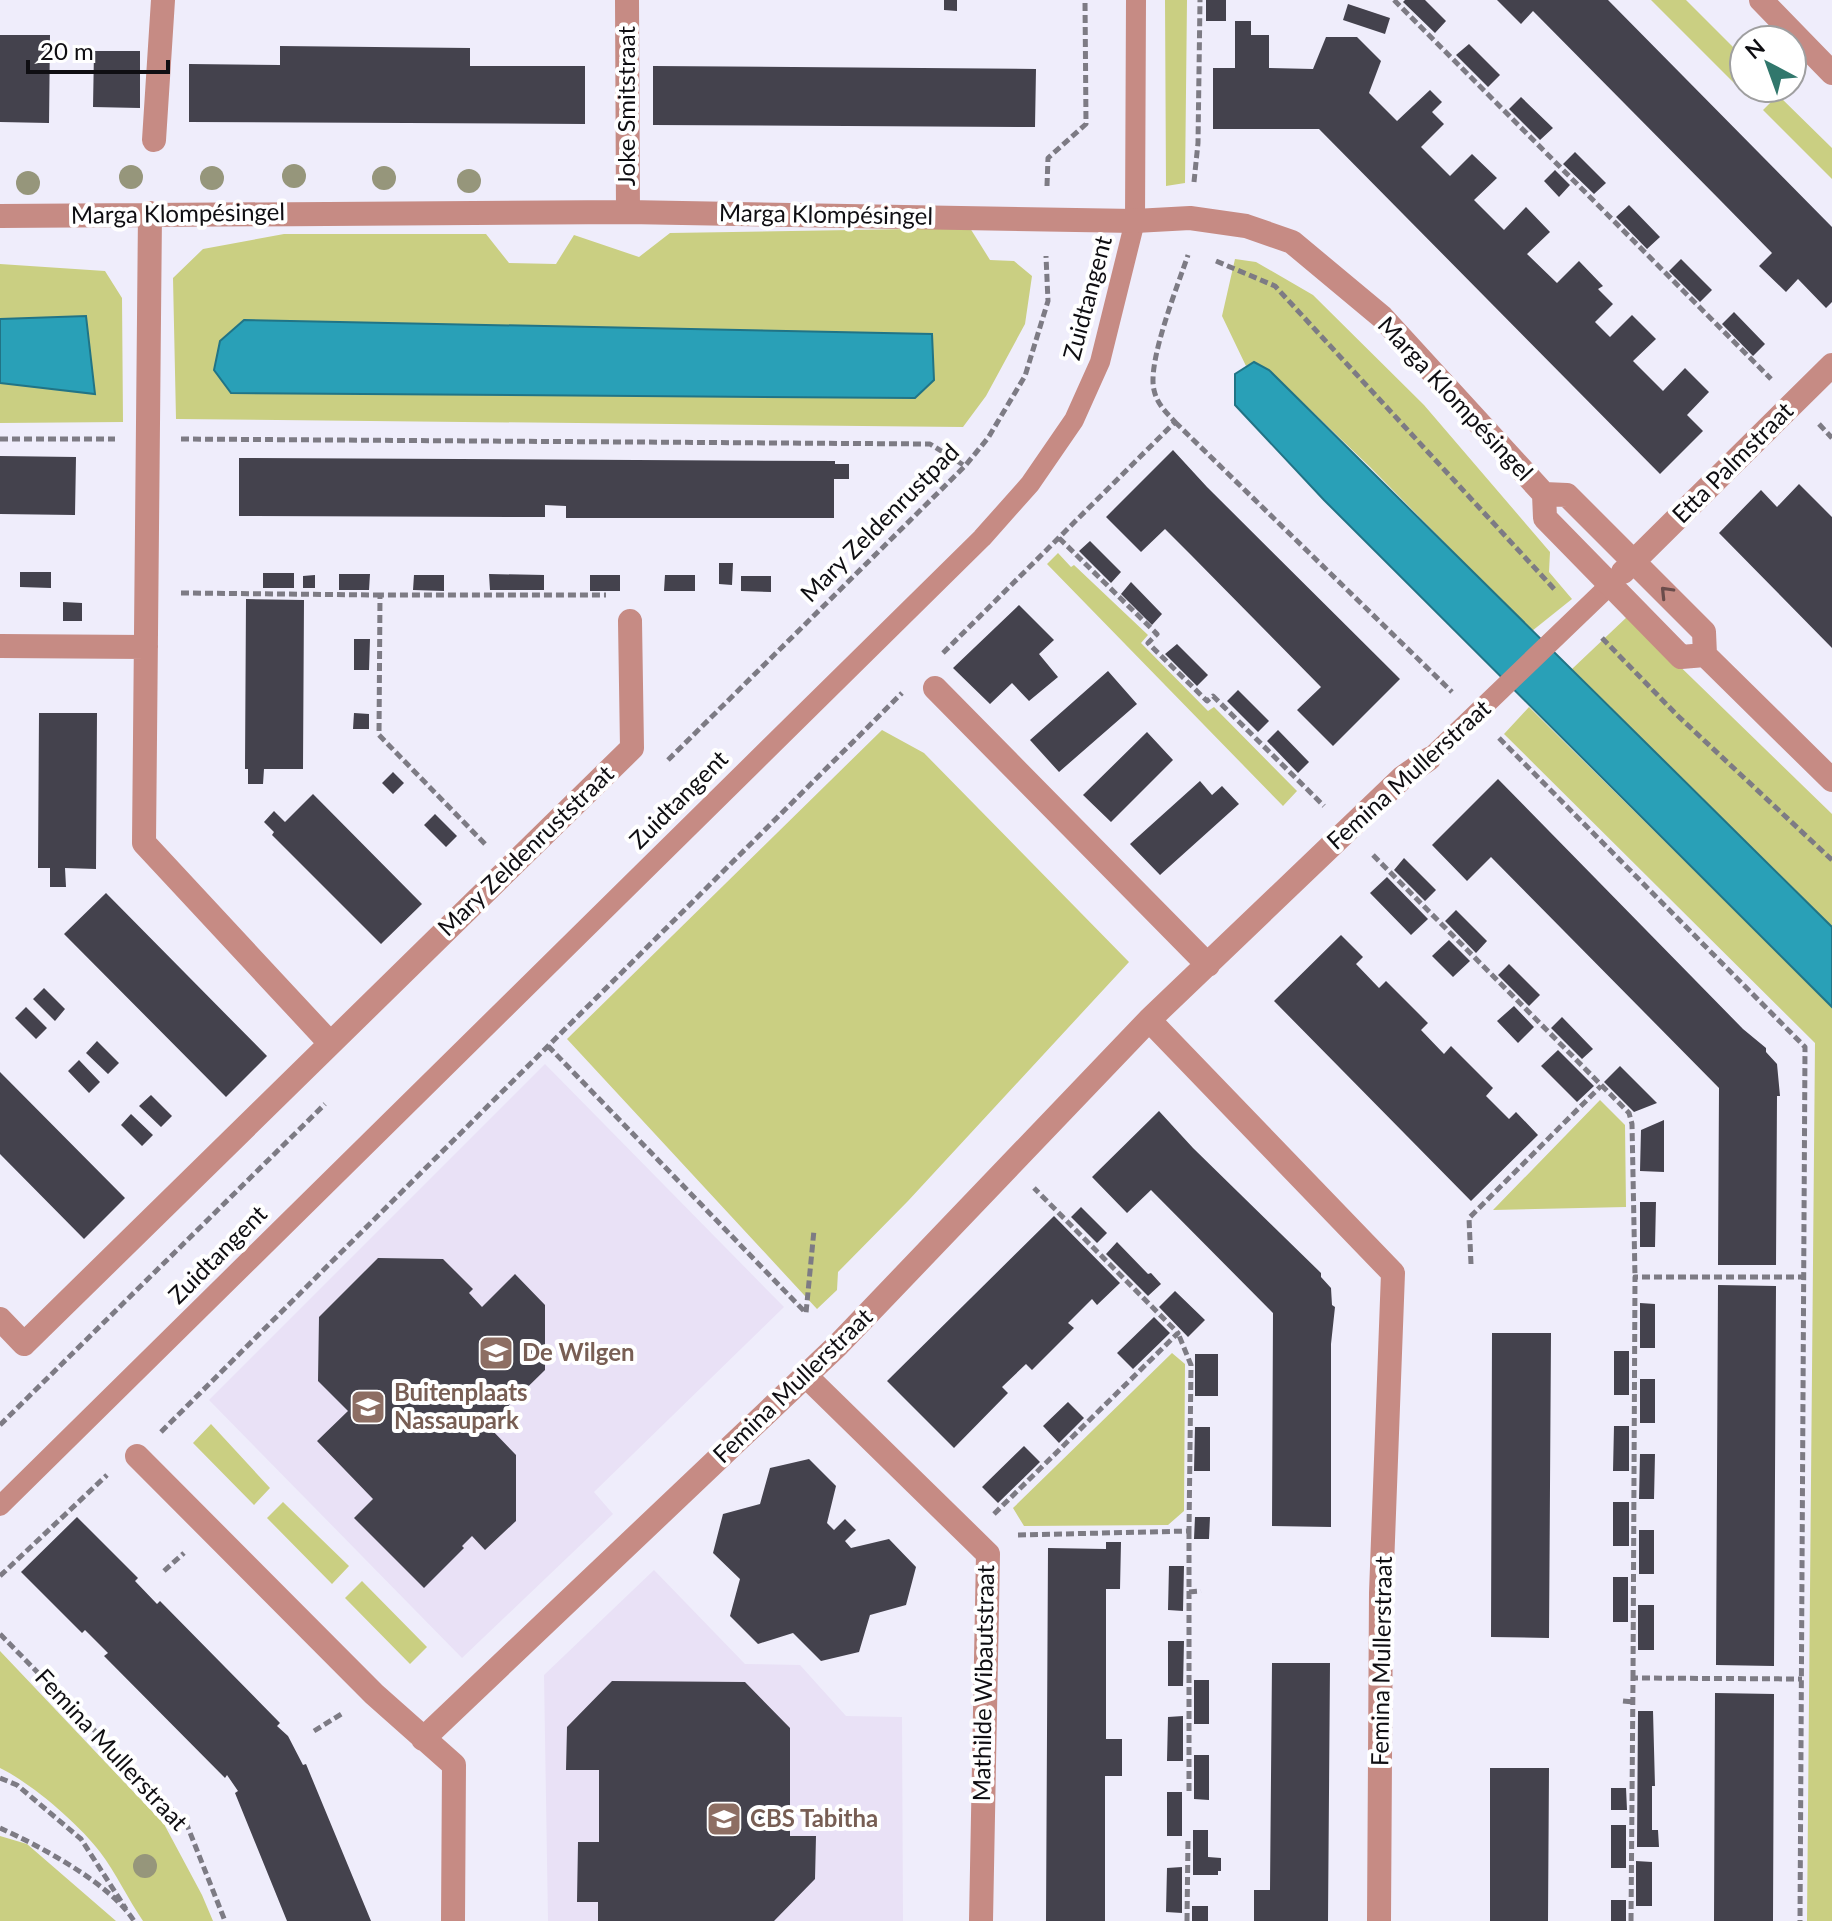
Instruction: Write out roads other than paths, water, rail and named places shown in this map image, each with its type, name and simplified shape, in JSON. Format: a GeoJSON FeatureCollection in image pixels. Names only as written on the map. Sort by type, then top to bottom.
{"type":"FeatureCollection","features":[{"type":"Feature","properties":{"kind":"street"},"geometry":{"type":"LineString","coordinates":[[154,140],[163,0]]}},
{"type":"Feature","properties":{"kind":"street","name":"Joke Smitstraat"},"geometry":{"type":"LineString","coordinates":[[627,0],[628,212]]}},
{"type":"Feature","properties":{"kind":"street"},"geometry":{"type":"LineString","coordinates":[[1761,0],[1832,73]]}},
{"type":"Feature","properties":{"kind":"street","name":"Marga Klompésingel"},"geometry":{"type":"LineString","coordinates":[[0,216],[628,212],[1135,221],[1190,218],[1246,226],[1292,242],[1382,317],[1544,494],[1545,518],[1681,657],[1705,655]]}},
{"type":"Feature","properties":{"kind":"street"},"geometry":{"type":"LineString","coordinates":[[150,213],[144,843],[330,1043]]}},
{"type":"Feature","properties":{"kind":"street","name":"Etta Palmstraat"},"geometry":{"type":"LineString","coordinates":[[1610,585],[1832,365]]}},
{"type":"Feature","properties":{"kind":"street","name":"Marga Klompésingel"},"geometry":{"type":"LineString","coordinates":[[1544,494],[1567,495],[1634,560],[1704,632],[1705,655],[1832,780]]}},
{"type":"Feature","properties":{"kind":"street","name":"Mary Zeldenruststraat"},"geometry":{"type":"LineString","coordinates":[[0,1319],[24,1344],[632,748],[630,621]]}},
{"type":"Feature","properties":{"kind":"street"},"geometry":{"type":"LineString","coordinates":[[0,646],[146,647]]}},
{"type":"Feature","properties":{"kind":"street"},"geometry":{"type":"LineString","coordinates":[[935,688],[1208,965]]}},
{"type":"Feature","properties":{"kind":"street","name":"Femina Mullerstraat"},"geometry":{"type":"LineString","coordinates":[[423,1739],[806,1376],[1149,1020],[1403,777],[1429,759]]}},
{"type":"Feature","properties":{"kind":"street","name":"Femina Mullerstraat"},"geometry":{"type":"LineString","coordinates":[[1149,1020],[1393,1273],[1381,1593],[1379,1921]]}},
{"type":"Feature","properties":{"kind":"street","name":"Mathilde Wibautstraat"},"geometry":{"type":"LineString","coordinates":[[806,1376],[988,1554],[981,1921]]}},
{"type":"Feature","properties":{"kind":"street"},"geometry":{"type":"LineString","coordinates":[[137,1456],[374,1694],[454,1765],[453,1921]]}},
{"type":"Feature","properties":{"kind":"lane","name":"Zuidtangent"},"geometry":{"type":"LineString","coordinates":[[0,1506],[982,538],[1030,484],[1074,420],[1100,362],[1135,221],[1136,0]]}},
{"type":"Feature","properties":{"kind":"lane","name":"Femina Mullerstraat"},"geometry":{"type":"LineString","coordinates":[[1429,759],[1610,585]]}},
{"type":"Feature","properties":{"kind":"water"},"geometry":{"type":"Polygon","coordinates":[[[86,316],[95,394],[0,383],[0,319],[86,316]]]}},
{"type":"Feature","properties":{"kind":"water"},"geometry":{"type":"Polygon","coordinates":[[[244,320],[932,334],[934,380],[915,398],[231,393],[214,370],[220,341],[244,320]]]}},
{"type":"Feature","properties":{"kind":"water"},"geometry":{"type":"Polygon","coordinates":[[[1254,362],[1269,370],[1832,927],[1832,1007],[1324,500],[1235,405],[1235,374],[1254,362]]]}},
{"type":"Feature","properties":{"kind":"place","name":"De Wilgen"},"geometry":{"type":"Point","coordinates":[496,1353]}},
{"type":"Feature","properties":{"kind":"place","name":"Buitenplaats Nassaupark"},"geometry":{"type":"Point","coordinates":[368,1407]}},
{"type":"Feature","properties":{"kind":"place","name":"CBS Tabitha"},"geometry":{"type":"Point","coordinates":[724,1819]}}]}
